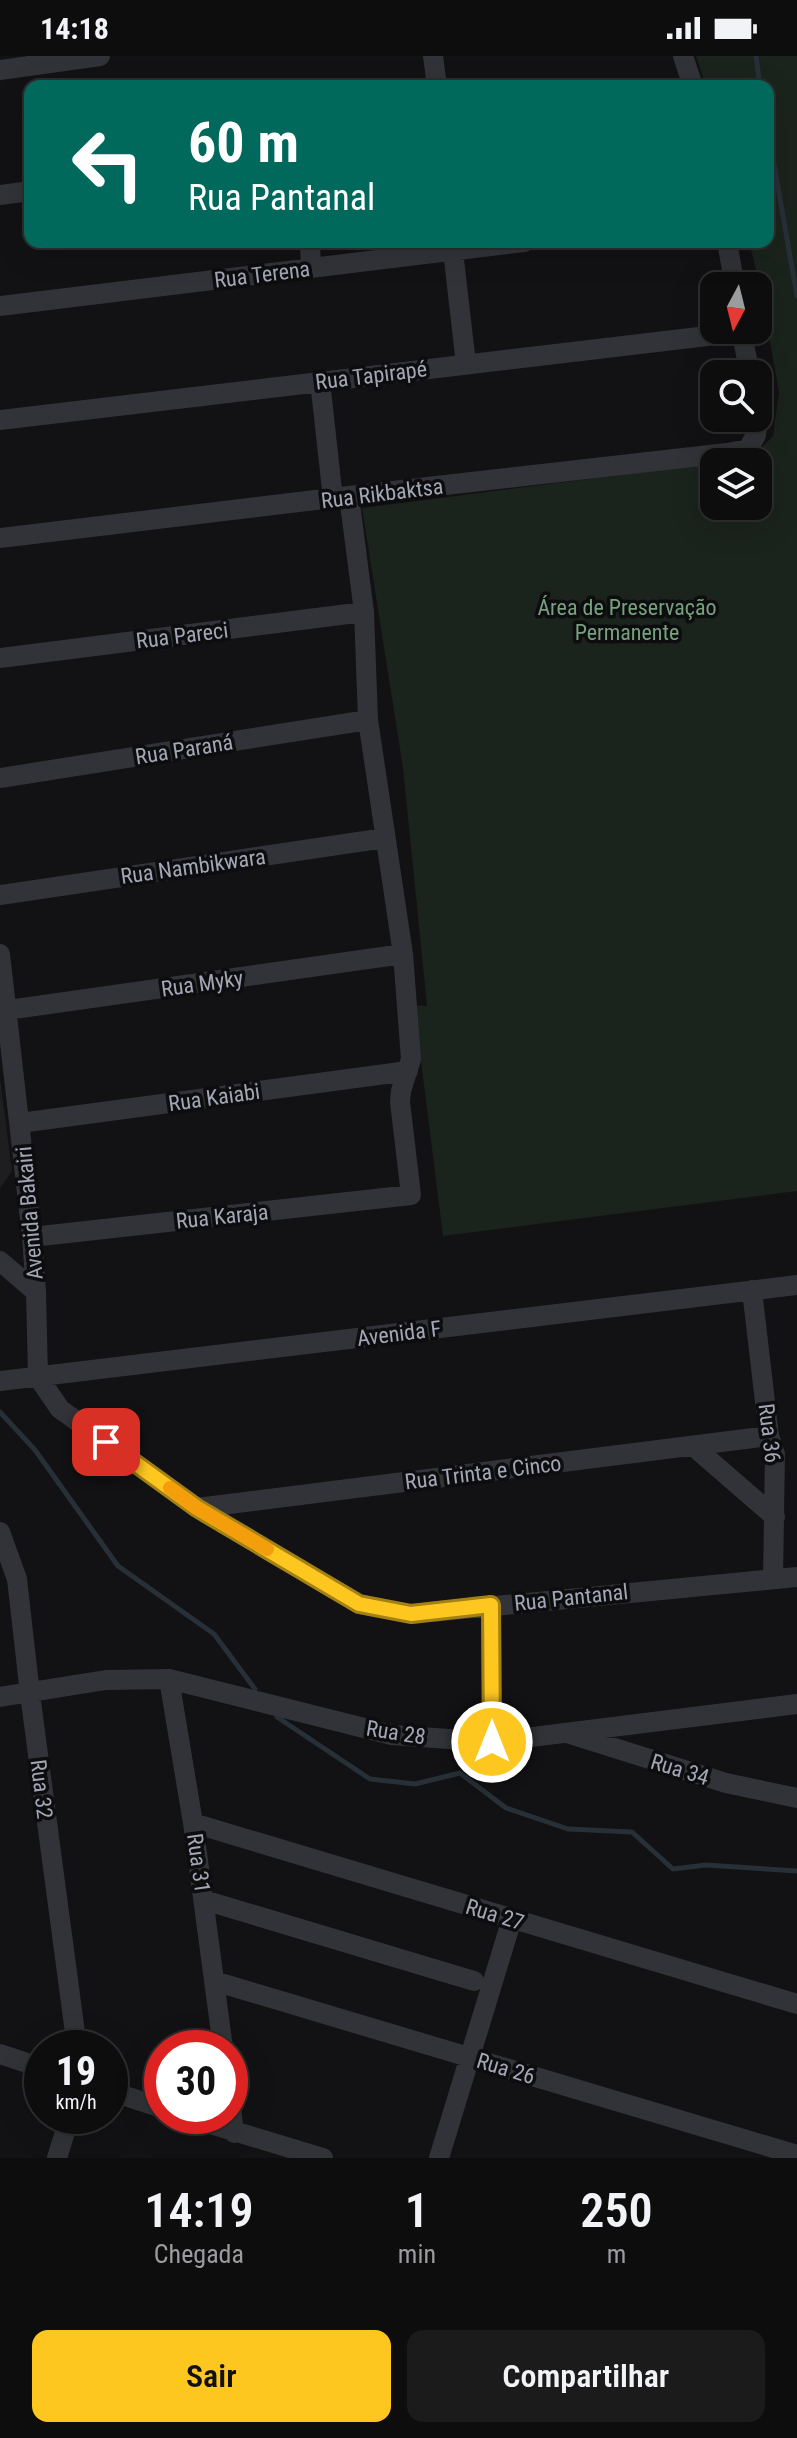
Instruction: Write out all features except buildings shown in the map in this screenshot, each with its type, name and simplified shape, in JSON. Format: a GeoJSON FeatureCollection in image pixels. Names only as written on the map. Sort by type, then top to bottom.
{"type":"FeatureCollection","features":[{"type":"Feature","properties":{"kind":"street"},"geometry":{"type":"LineString","coordinates":[[0,70],[100,56]]}},
{"type":"Feature","properties":{"kind":"street"},"geometry":{"type":"LineString","coordinates":[[433,56],[436,80]]}},
{"type":"Feature","properties":{"kind":"street"},"geometry":{"type":"LineString","coordinates":[[683,56],[691,80]]}},
{"type":"Feature","properties":{"kind":"street"},"geometry":{"type":"LineString","coordinates":[[0,195],[24,192]]}},
{"type":"Feature","properties":{"kind":"street"},"geometry":{"type":"LineString","coordinates":[[310,248],[311,268]]}},
{"type":"Feature","properties":{"kind":"street","name":"Rua Terena"},"geometry":{"type":"LineString","coordinates":[[0,306],[477,248]]}},
{"type":"Feature","properties":{"kind":"street"},"geometry":{"type":"LineString","coordinates":[[728,248],[732,272]]}},
{"type":"Feature","properties":{"kind":"street"},"geometry":{"type":"LineString","coordinates":[[453,251],[466,364]]}},
{"type":"Feature","properties":{"kind":"street","name":"Rua Tapirapé"},"geometry":{"type":"LineString","coordinates":[[0,420],[700,336]]}},
{"type":"Feature","properties":{"kind":"street"},"geometry":{"type":"LineString","coordinates":[[320,381],[364,612],[368,720],[403,954],[411,1059],[408,1071]]}},
{"type":"Feature","properties":{"kind":"street","name":"Rua Rikbaktsa"},"geometry":{"type":"LineString","coordinates":[[0,538],[727,453],[748,449],[755,432]]}},
{"type":"Feature","properties":{"kind":"street","name":"Rua Pareci"},"geometry":{"type":"LineString","coordinates":[[0,658],[364,612]]}},
{"type":"Feature","properties":{"kind":"street","name":"Rua Paraná"},"geometry":{"type":"LineString","coordinates":[[0,778],[368,720]]}},
{"type":"Feature","properties":{"kind":"street","name":"Rua Nambikwara"},"geometry":{"type":"LineString","coordinates":[[0,895],[385,838]]}},
{"type":"Feature","properties":{"kind":"street","name":"Avenida Bakairi"},"geometry":{"type":"LineString","coordinates":[[0,954],[2,1011],[20,1123],[32,1237],[38,1377]]}},
{"type":"Feature","properties":{"kind":"street","name":"Rua Myky"},"geometry":{"type":"LineString","coordinates":[[2,1011],[403,954]]}},
{"type":"Feature","properties":{"kind":"street","name":"Rua Kaiabi"},"geometry":{"type":"LineString","coordinates":[[20,1123],[408,1071]]}},
{"type":"Feature","properties":{"kind":"street","name":"Rua Karaja"},"geometry":{"type":"LineString","coordinates":[[32,1237],[411,1195],[400,1102],[408,1071]]}},
{"type":"Feature","properties":{"kind":"street"},"geometry":{"type":"LineString","coordinates":[[0,1261],[36,1292]]}},
{"type":"Feature","properties":{"kind":"street","name":"Avenida F"},"geometry":{"type":"LineString","coordinates":[[0,1381],[797,1285]]}},
{"type":"Feature","properties":{"kind":"street","name":"Rua 36"},"geometry":{"type":"LineString","coordinates":[[752,1290],[769,1436],[775,1454],[773,1578]]}},
{"type":"Feature","properties":{"kind":"street","name":"Rua Pantanal"},"geometry":{"type":"LineString","coordinates":[[38,1377],[60,1409],[197,1508],[359,1604],[411,1614],[797,1577]]}},
{"type":"Feature","properties":{"kind":"street","name":"Rua Trinta e Cinco"},"geometry":{"type":"LineString","coordinates":[[197,1508],[769,1436]]}},
{"type":"Feature","properties":{"kind":"street"},"geometry":{"type":"LineString","coordinates":[[693,1446],[775,1517]]}},
{"type":"Feature","properties":{"kind":"street","name":"Rua 32"},"geometry":{"type":"LineString","coordinates":[[0,1532],[17,1579],[75,2030]]}},
{"type":"Feature","properties":{"kind":"street"},"geometry":{"type":"LineString","coordinates":[[491,1605],[492,1742]]}},
{"type":"Feature","properties":{"kind":"street","name":"Rua 28"},"geometry":{"type":"LineString","coordinates":[[0,1697],[106,1680],[169,1679],[392,1735],[492,1742],[797,1704]]}},
{"type":"Feature","properties":{"kind":"street","name":"Rua 31"},"geometry":{"type":"LineString","coordinates":[[169,1679],[193,1823],[221,2030]]}},
{"type":"Feature","properties":{"kind":"street","name":"Rua 34"},"geometry":{"type":"LineString","coordinates":[[565,1733],[726,1783],[797,1798]]}},
{"type":"Feature","properties":{"kind":"street","name":"Rua 27"},"geometry":{"type":"LineString","coordinates":[[193,1823],[797,2004]]}},
{"type":"Feature","properties":{"kind":"street"},"geometry":{"type":"LineString","coordinates":[[204,1900],[474,1981]]}},
{"type":"Feature","properties":{"kind":"street"},"geometry":{"type":"LineString","coordinates":[[439,2158],[512,1919]]}},
{"type":"Feature","properties":{"kind":"street","name":"Rua 26"},"geometry":{"type":"LineString","coordinates":[[214,1981],[797,2155]]}},
{"type":"Feature","properties":{"kind":"street"},"geometry":{"type":"LineString","coordinates":[[0,2054],[24,2062]]}},
{"type":"Feature","properties":{"kind":"street"},"geometry":{"type":"LineString","coordinates":[[57,2158],[64,2134]]}},
{"type":"Feature","properties":{"kind":"street"},"geometry":{"type":"LineString","coordinates":[[238,2134],[323,2158]]}},
{"type":"Feature","properties":{"kind":"shaded area"},"geometry":{"type":"Polygon","coordinates":[[[0,1078],[12,1171],[0,1188],[0,1078]]]}},
{"type":"Feature","properties":{"kind":"green space","name":"Área de Preservação Permanente"},"geometry":{"type":"Polygon","coordinates":[[[696,56],[797,56],[797,1191],[443,1236],[414,1005],[427,1006],[403,768],[362,508],[700,465],[700,520],[772,520],[772,448],[761,448],[773,436],[779,392],[770,344],[772,272],[757,272],[751,248],[774,248],[774,80],[704,80],[696,56]]]}},
{"type":"Feature","properties":{"kind":"waterway"},"geometry":{"type":"LineString","coordinates":[[756,56],[759,80]]}},
{"type":"Feature","properties":{"kind":"waterway"},"geometry":{"type":"LineString","coordinates":[[774,164],[797,296]]}},
{"type":"Feature","properties":{"kind":"waterway"},"geometry":{"type":"LineString","coordinates":[[0,1412],[35,1450],[118,1566],[214,1634],[255,1689]]}},
{"type":"Feature","properties":{"kind":"waterway"},"geometry":{"type":"LineString","coordinates":[[277,1717],[370,1779],[415,1784],[460,1773],[506,1808],[568,1829],[632,1832],[673,1869],[706,1865],[797,1871]]}},
{"type":"Feature","properties":{"kind":"slow traffic"},"geometry":{"type":"LineString","coordinates":[[170,1488],[197,1508],[267,1549]]}},
{"type":"Feature","properties":{"kind":"route"},"geometry":{"type":"LineString","coordinates":[[106,1442],[197,1508],[359,1604],[411,1614],[491,1605],[492,1742]]}}]}
